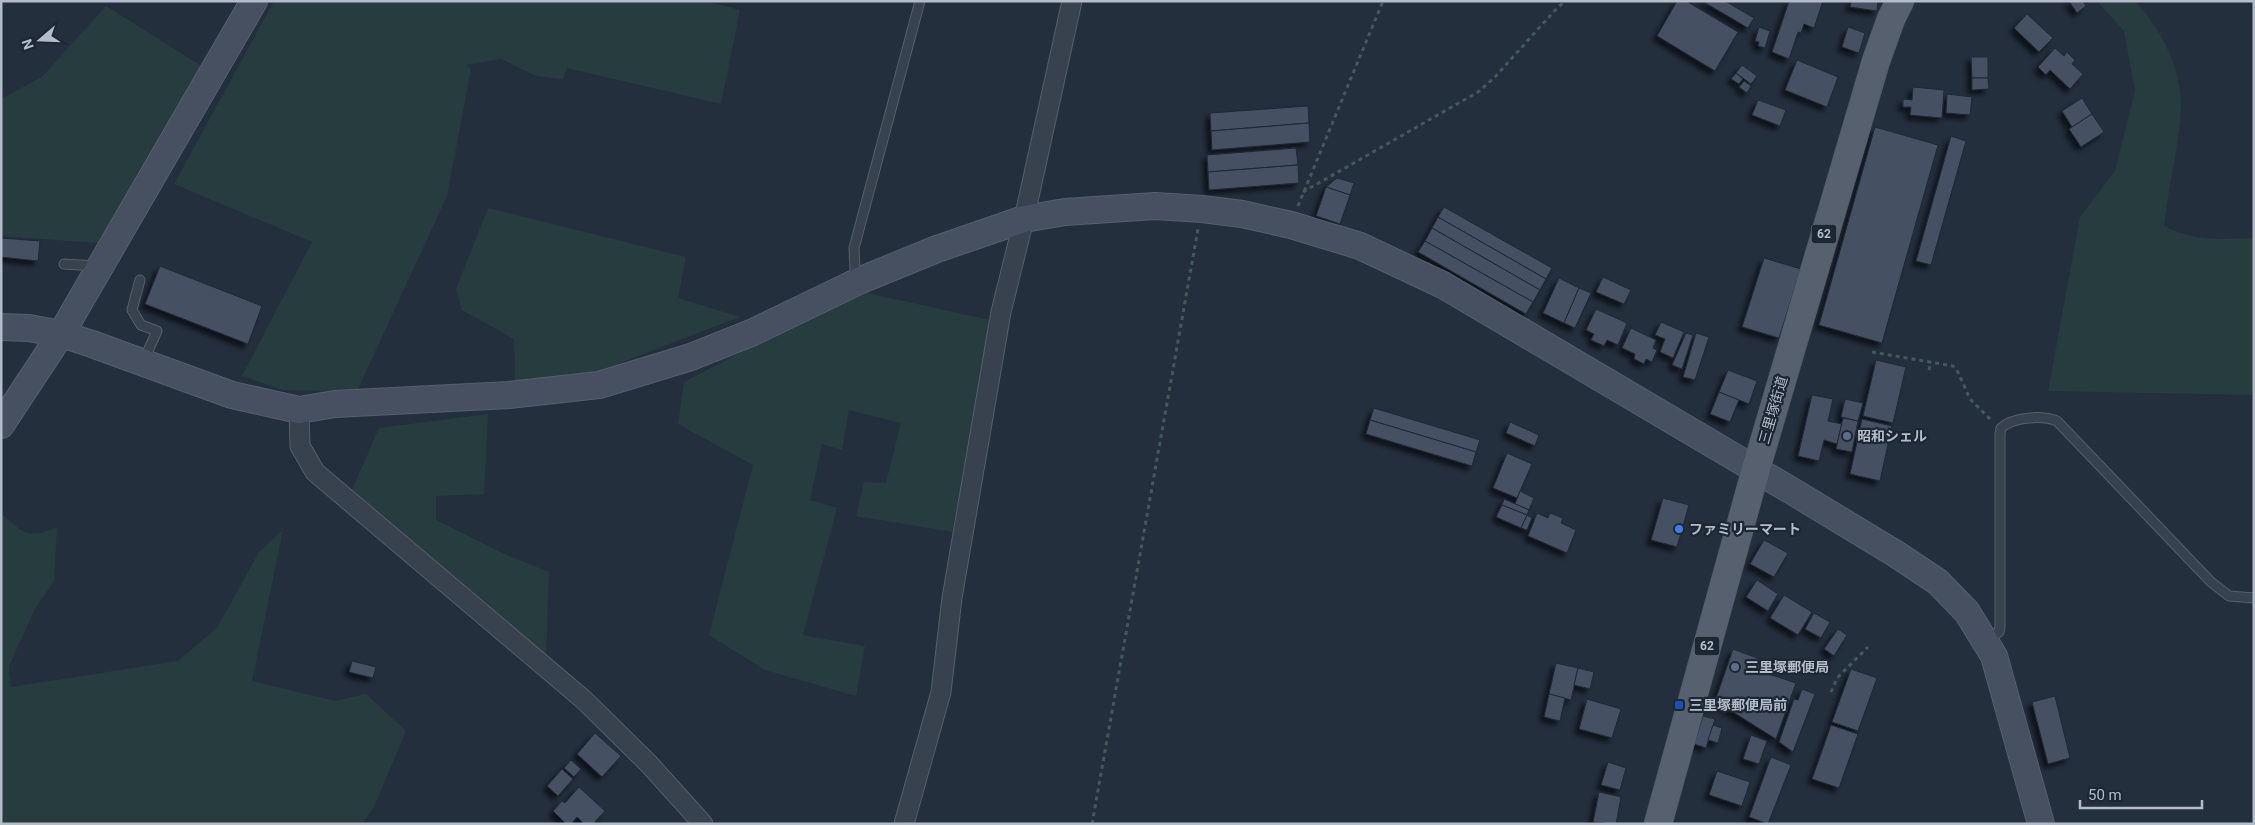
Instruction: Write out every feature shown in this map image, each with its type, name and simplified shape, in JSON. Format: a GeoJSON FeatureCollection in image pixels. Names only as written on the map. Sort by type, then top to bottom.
{"type":"FeatureCollection","features":[{"type":"Feature","properties":{"kind":"main road","name":"三里塚街道"},"geometry":{"type":"LineString","coordinates":[[1658,824],[1756,469],[1876,61],[1891,19],[1900,1]]}},
{"type":"Feature","properties":{"kind":"street"},"geometry":{"type":"LineString","coordinates":[[1,425],[61,334],[254,1]]}},
{"type":"Feature","properties":{"kind":"street"},"geometry":{"type":"LineString","coordinates":[[904,824],[941,692],[952,598],[1002,312],[1072,1]]}},
{"type":"Feature","properties":{"kind":"street"},"geometry":{"type":"LineString","coordinates":[[1,327],[29,328],[61,334],[232,395],[299,410],[335,404],[509,395],[599,386],[691,357],[751,333],[861,280],[937,248],[1024,220],[1065,212],[1155,206],[1242,214],[1291,225],[1360,246],[1444,285],[1756,469],[1896,554],[1938,582],[1967,612],[1994,656],[2041,824]]}},
{"type":"Feature","properties":{"kind":"street"},"geometry":{"type":"LineString","coordinates":[[299,410],[300,446],[315,472],[584,700],[650,764],[703,824]]}},
{"type":"Feature","properties":{"kind":"lane"},"geometry":{"type":"LineString","coordinates":[[861,280],[855,269],[854,248],[920,1]]}},
{"type":"Feature","properties":{"kind":"lane"},"geometry":{"type":"LineString","coordinates":[[64,264],[100,266]]}},
{"type":"Feature","properties":{"kind":"lane"},"geometry":{"type":"LineString","coordinates":[[140,280],[132,310],[141,325],[157,331],[143,362]]}},
{"type":"Feature","properties":{"kind":"lane"},"geometry":{"type":"LineString","coordinates":[[1986,641],[1999,632],[2001,621],[2000,434],[2001,428],[2012,421],[2049,418],[2056,421],[2211,582],[2229,596],[2254,598]]}},
{"type":"Feature","properties":{"kind":"path"},"geometry":{"type":"LineString","coordinates":[[1291,225],[1382,1]]}},
{"type":"Feature","properties":{"kind":"path"},"geometry":{"type":"LineString","coordinates":[[1303,192],[1478,92],[1494,78],[1558,7],[1566,1]]}},
{"type":"Feature","properties":{"kind":"path"},"geometry":{"type":"LineString","coordinates":[[1092,824],[1202,209]]}},
{"type":"Feature","properties":{"kind":"path"},"geometry":{"type":"LineString","coordinates":[[1872,352],[1953,366],[1957,370],[1970,399],[2001,428]]}},
{"type":"Feature","properties":{"kind":"path"},"geometry":{"type":"LineString","coordinates":[[1929,370],[1931,362]]}},
{"type":"Feature","properties":{"kind":"path"},"geometry":{"type":"LineString","coordinates":[[1831,692],[1836,678],[1868,647]]}},
{"type":"Feature","properties":{"kind":"green space"},"geometry":{"type":"Polygon","coordinates":[[[274,1],[706,1],[740,10],[721,104],[567,68],[563,79],[536,76],[501,59],[466,65],[471,69],[447,196],[357,391],[282,390],[242,376],[312,242],[174,184],[274,1]]]}},
{"type":"Feature","properties":{"kind":"green space"},"geometry":{"type":"Polygon","coordinates":[[[2097,1],[2135,1],[2153,24],[2174,64],[2178,79],[2181,108],[2164,226],[2186,235],[2197,237],[2219,239],[2254,238],[2254,395],[2048,391],[2080,217],[2115,171],[2135,91],[2124,31],[2097,1]]]}},
{"type":"Feature","properties":{"kind":"green space"},"geometry":{"type":"Polygon","coordinates":[[[106,6],[203,67],[98,243],[1,236],[1,99],[42,77],[106,6]]]}},
{"type":"Feature","properties":{"kind":"green space"},"geometry":{"type":"Polygon","coordinates":[[[488,208],[686,257],[678,298],[740,317],[586,376],[515,381],[514,339],[462,310],[456,289],[488,208]]]}},
{"type":"Feature","properties":{"kind":"green space"},"geometry":{"type":"Polygon","coordinates":[[[858,291],[994,321],[952,532],[856,516],[864,482],[886,483],[901,423],[849,410],[842,450],[822,444],[810,500],[837,508],[803,635],[865,646],[856,696],[765,670],[709,635],[753,465],[678,424],[684,382],[858,291]]]}},
{"type":"Feature","properties":{"kind":"green space"},"geometry":{"type":"Polygon","coordinates":[[[488,414],[484,494],[436,496],[436,520],[507,555],[549,572],[546,657],[352,490],[379,428],[488,414]]]}},
{"type":"Feature","properties":{"kind":"green space"},"geometry":{"type":"Polygon","coordinates":[[[1,513],[21,530],[32,534],[57,527],[54,581],[35,609],[9,666],[11,687],[178,661],[217,628],[259,552],[283,530],[252,681],[335,701],[366,694],[406,731],[374,807],[362,824],[1,824],[1,513]]]}},
{"type":"Feature","properties":{"kind":"building"},"geometry":{"type":"Polygon","coordinates":[[[1677,1],[1686,1],[1738,32],[1715,71],[1657,36],[1677,1]]]}},
{"type":"Feature","properties":{"kind":"building"},"geometry":{"type":"Polygon","coordinates":[[[1702,1],[1725,1],[1754,18],[1748,28],[1702,1]]]}},
{"type":"Feature","properties":{"kind":"building"},"geometry":{"type":"Polygon","coordinates":[[[1789,1],[1823,1],[1814,28],[1804,24],[1801,33],[1798,32],[1789,59],[1772,52],[1789,1]]]}},
{"type":"Feature","properties":{"kind":"building"},"geometry":{"type":"Polygon","coordinates":[[[1851,1],[1878,1],[1877,11],[1850,7],[1851,1]]]}},
{"type":"Feature","properties":{"kind":"building"},"geometry":{"type":"Polygon","coordinates":[[[2069,1],[2083,1],[2086,6],[2077,13],[2069,1]]]}},
{"type":"Feature","properties":{"kind":"building"},"geometry":{"type":"Polygon","coordinates":[[[2027,14],[2053,38],[2039,52],[2014,28],[2027,14]]]}},
{"type":"Feature","properties":{"kind":"building"},"geometry":{"type":"Polygon","coordinates":[[[1759,27],[1770,31],[1765,48],[1758,46],[1759,42],[1755,41],[1759,27]]]}},
{"type":"Feature","properties":{"kind":"building"},"geometry":{"type":"Polygon","coordinates":[[[1848,27],[1865,33],[1859,53],[1842,47],[1848,27]]]}},
{"type":"Feature","properties":{"kind":"building"},"geometry":{"type":"Polygon","coordinates":[[[2055,48],[2064,56],[2067,52],[2075,60],[2072,64],[2083,74],[2070,89],[2050,70],[2046,75],[2038,67],[2055,48]]]}},
{"type":"Feature","properties":{"kind":"building"},"geometry":{"type":"Polygon","coordinates":[[[1971,57],[1988,57],[1988,78],[1972,78],[1971,57]]]}},
{"type":"Feature","properties":{"kind":"building"},"geometry":{"type":"Polygon","coordinates":[[[1797,60],[1838,77],[1827,107],[1785,90],[1797,60]]]}},
{"type":"Feature","properties":{"kind":"building"},"geometry":{"type":"Polygon","coordinates":[[[1742,65],[1757,76],[1751,84],[1736,73],[1742,65]]]}},
{"type":"Feature","properties":{"kind":"building"},"geometry":{"type":"Polygon","coordinates":[[[1736,73],[1743,79],[1739,84],[1731,79],[1736,73]]]}},
{"type":"Feature","properties":{"kind":"building"},"geometry":{"type":"Polygon","coordinates":[[[1972,78],[1988,78],[1989,89],[1972,90],[1972,78]]]}},
{"type":"Feature","properties":{"kind":"building"},"geometry":{"type":"Polygon","coordinates":[[[1744,81],[1751,86],[1747,93],[1739,87],[1744,81]]]}},
{"type":"Feature","properties":{"kind":"building"},"geometry":{"type":"Polygon","coordinates":[[[1913,87],[1944,90],[1942,118],[1910,115],[1911,107],[1903,107],[1903,99],[1912,100],[1913,87]]]}},
{"type":"Feature","properties":{"kind":"building"},"geometry":{"type":"Polygon","coordinates":[[[1947,94],[1972,97],[1970,115],[1946,113],[1947,94]]]}},
{"type":"Feature","properties":{"kind":"building"},"geometry":{"type":"Polygon","coordinates":[[[2082,98],[2092,114],[2072,127],[2062,111],[2082,98]]]}},
{"type":"Feature","properties":{"kind":"building"},"geometry":{"type":"Polygon","coordinates":[[[1758,100],[1786,110],[1780,126],[1752,115],[1758,100]]]}},
{"type":"Feature","properties":{"kind":"building"},"geometry":{"type":"Polygon","coordinates":[[[1308,106],[1309,123],[1211,131],[1210,113],[1308,106]]]}},
{"type":"Feature","properties":{"kind":"building"},"geometry":{"type":"Polygon","coordinates":[[[2092,114],[2104,132],[2081,147],[2069,129],[2092,114]]]}},
{"type":"Feature","properties":{"kind":"building"},"geometry":{"type":"Polygon","coordinates":[[[1309,123],[1310,142],[1212,150],[1211,131],[1309,123]]]}},
{"type":"Feature","properties":{"kind":"building"},"geometry":{"type":"Polygon","coordinates":[[[1875,127],[1938,145],[1882,343],[1819,325],[1875,127]]]}},
{"type":"Feature","properties":{"kind":"building"},"geometry":{"type":"Polygon","coordinates":[[[1951,136],[1966,141],[1931,265],[1916,261],[1951,136]]]}},
{"type":"Feature","properties":{"kind":"building"},"geometry":{"type":"Polygon","coordinates":[[[1296,148],[1298,165],[1208,172],[1207,155],[1296,148]]]}},
{"type":"Feature","properties":{"kind":"building"},"geometry":{"type":"Polygon","coordinates":[[[1298,165],[1299,183],[1209,190],[1208,172],[1298,165]]]}},
{"type":"Feature","properties":{"kind":"building"},"geometry":{"type":"Polygon","coordinates":[[[1337,178],[1354,183],[1350,195],[1326,187],[1337,178]]]}},
{"type":"Feature","properties":{"kind":"building"},"geometry":{"type":"Polygon","coordinates":[[[1326,187],[1350,195],[1340,224],[1316,216],[1326,187]]]}},
{"type":"Feature","properties":{"kind":"building"},"geometry":{"type":"Polygon","coordinates":[[[1444,207],[1552,268],[1546,279],[1438,217],[1444,207]]]}},
{"type":"Feature","properties":{"kind":"building"},"geometry":{"type":"Polygon","coordinates":[[[1438,217],[1546,279],[1540,290],[1432,228],[1438,217]]]}},
{"type":"Feature","properties":{"kind":"building"},"geometry":{"type":"Polygon","coordinates":[[[1432,228],[1540,290],[1533,302],[1425,241],[1432,228]]]}},
{"type":"Feature","properties":{"kind":"building"},"geometry":{"type":"Polygon","coordinates":[[[1,238],[40,241],[38,261],[1,257],[1,238]]]}},
{"type":"Feature","properties":{"kind":"building"},"geometry":{"type":"Polygon","coordinates":[[[1425,241],[1533,302],[1526,314],[1418,252],[1425,241]]]}},
{"type":"Feature","properties":{"kind":"building"},"geometry":{"type":"Polygon","coordinates":[[[1764,258],[1801,269],[1779,338],[1742,327],[1764,258]]]}},
{"type":"Feature","properties":{"kind":"building"},"geometry":{"type":"Polygon","coordinates":[[[160,266],[262,306],[248,344],[145,304],[160,266]]]}},
{"type":"Feature","properties":{"kind":"building"},"geometry":{"type":"Polygon","coordinates":[[[1603,277],[1631,290],[1624,304],[1596,292],[1603,277]]]}},
{"type":"Feature","properties":{"kind":"building"},"geometry":{"type":"Polygon","coordinates":[[[1559,278],[1579,288],[1564,323],[1543,313],[1559,278]]]}},
{"type":"Feature","properties":{"kind":"building"},"geometry":{"type":"Polygon","coordinates":[[[1579,288],[1591,293],[1575,328],[1564,323],[1579,288]]]}},
{"type":"Feature","properties":{"kind":"building"},"geometry":{"type":"Polygon","coordinates":[[[1596,309],[1627,323],[1618,345],[1607,340],[1604,346],[1591,340],[1594,334],[1586,330],[1596,309]]]}},
{"type":"Feature","properties":{"kind":"building"},"geometry":{"type":"Polygon","coordinates":[[[1661,322],[1684,332],[1673,358],[1660,352],[1665,339],[1655,335],[1661,322]]]}},
{"type":"Feature","properties":{"kind":"building"},"geometry":{"type":"Polygon","coordinates":[[[1631,328],[1656,340],[1653,348],[1657,350],[1652,362],[1646,359],[1644,364],[1634,359],[1635,354],[1622,348],[1631,328]]]}},
{"type":"Feature","properties":{"kind":"building"},"geometry":{"type":"Polygon","coordinates":[[[1686,333],[1693,335],[1682,369],[1672,365],[1686,333]]]}},
{"type":"Feature","properties":{"kind":"building"},"geometry":{"type":"Polygon","coordinates":[[[1696,333],[1709,337],[1695,380],[1683,377],[1696,333]]]}},
{"type":"Feature","properties":{"kind":"building"},"geometry":{"type":"Polygon","coordinates":[[[1876,360],[1906,367],[1893,423],[1863,416],[1876,360]]]}},
{"type":"Feature","properties":{"kind":"building"},"geometry":{"type":"Polygon","coordinates":[[[1728,370],[1757,381],[1749,404],[1719,392],[1728,370]]]}},
{"type":"Feature","properties":{"kind":"building"},"geometry":{"type":"Polygon","coordinates":[[[1719,392],[1739,400],[1730,422],[1710,414],[1719,392]]]}},
{"type":"Feature","properties":{"kind":"building"},"geometry":{"type":"Polygon","coordinates":[[[1812,395],[1833,399],[1828,421],[1842,424],[1837,444],[1824,440],[1819,461],[1798,456],[1812,395]]]}},
{"type":"Feature","properties":{"kind":"building"},"geometry":{"type":"Polygon","coordinates":[[[1845,399],[1863,403],[1858,421],[1841,417],[1845,399]]]}},
{"type":"Feature","properties":{"kind":"building"},"geometry":{"type":"Polygon","coordinates":[[[1374,408],[1480,440],[1476,452],[1370,420],[1374,408]]]}},
{"type":"Feature","properties":{"kind":"building"},"geometry":{"type":"Polygon","coordinates":[[[1843,418],[1858,421],[1852,452],[1836,449],[1843,418]]]}},
{"type":"Feature","properties":{"kind":"building"},"geometry":{"type":"Polygon","coordinates":[[[1862,419],[1892,426],[1880,481],[1850,474],[1862,419]]]}},
{"type":"Feature","properties":{"kind":"building"},"geometry":{"type":"Polygon","coordinates":[[[1370,420],[1476,452],[1472,466],[1366,434],[1370,420]]]}},
{"type":"Feature","properties":{"kind":"building"},"geometry":{"type":"Polygon","coordinates":[[[1510,422],[1539,435],[1535,446],[1506,433],[1510,422]]]}},
{"type":"Feature","properties":{"kind":"building"},"geometry":{"type":"Polygon","coordinates":[[[1507,453],[1532,464],[1517,498],[1493,488],[1507,453]]]}},
{"type":"Feature","properties":{"kind":"building"},"geometry":{"type":"Polygon","coordinates":[[[1520,491],[1534,498],[1529,510],[1515,504],[1520,491]]]}},
{"type":"Feature","properties":{"kind":"building"},"geometry":{"type":"Polygon","coordinates":[[[1663,498],[1689,505],[1677,547],[1651,540],[1663,498]]]}},
{"type":"Feature","properties":{"kind":"building"},"geometry":{"type":"Polygon","coordinates":[[[1504,499],[1529,510],[1527,515],[1502,505],[1504,499]]]}},
{"type":"Feature","properties":{"kind":"building"},"geometry":{"type":"Polygon","coordinates":[[[1502,505],[1527,515],[1521,528],[1496,517],[1502,505]]]}},
{"type":"Feature","properties":{"kind":"building"},"geometry":{"type":"Polygon","coordinates":[[[1537,513],[1548,518],[1550,513],[1563,518],[1561,523],[1576,530],[1567,553],[1528,536],[1537,513]]]}},
{"type":"Feature","properties":{"kind":"building"},"geometry":{"type":"Polygon","coordinates":[[[1527,515],[1532,518],[1527,530],[1521,528],[1527,515]]]}},
{"type":"Feature","properties":{"kind":"building"},"geometry":{"type":"Polygon","coordinates":[[[1764,540],[1788,553],[1774,577],[1750,564],[1764,540]]]}},
{"type":"Feature","properties":{"kind":"building"},"geometry":{"type":"Polygon","coordinates":[[[1757,580],[1778,594],[1768,611],[1746,597],[1757,580]]]}},
{"type":"Feature","properties":{"kind":"building"},"geometry":{"type":"Polygon","coordinates":[[[1784,595],[1812,612],[1798,635],[1770,618],[1784,595]]]}},
{"type":"Feature","properties":{"kind":"building"},"geometry":{"type":"Polygon","coordinates":[[[1814,613],[1830,622],[1821,638],[1805,629],[1814,613]]]}},
{"type":"Feature","properties":{"kind":"building"},"geometry":{"type":"Polygon","coordinates":[[[1838,629],[1847,635],[1834,656],[1824,649],[1838,629]]]}},
{"type":"Feature","properties":{"kind":"building"},"geometry":{"type":"Polygon","coordinates":[[[1733,649],[1768,662],[1766,673],[1796,683],[1776,739],[1715,701],[1733,649]]]}},
{"type":"Feature","properties":{"kind":"building"},"geometry":{"type":"Polygon","coordinates":[[[352,661],[376,667],[373,678],[349,672],[352,661]]]}},
{"type":"Feature","properties":{"kind":"building"},"geometry":{"type":"Polygon","coordinates":[[[1556,663],[1578,668],[1571,700],[1549,694],[1556,663]]]}},
{"type":"Feature","properties":{"kind":"building"},"geometry":{"type":"Polygon","coordinates":[[[1578,668],[1594,672],[1590,689],[1574,685],[1578,668]]]}},
{"type":"Feature","properties":{"kind":"building"},"geometry":{"type":"Polygon","coordinates":[[[1851,669],[1877,678],[1858,731],[1832,722],[1851,669]]]}},
{"type":"Feature","properties":{"kind":"building"},"geometry":{"type":"Polygon","coordinates":[[[1802,689],[1815,694],[1793,752],[1779,742],[1794,699],[1798,700],[1802,689]]]}},
{"type":"Feature","properties":{"kind":"building"},"geometry":{"type":"Polygon","coordinates":[[[1549,694],[1565,698],[1560,721],[1544,717],[1549,694]]]}},
{"type":"Feature","properties":{"kind":"building"},"geometry":{"type":"Polygon","coordinates":[[[2055,696],[2070,758],[2048,764],[2032,702],[2055,696]]]}},
{"type":"Feature","properties":{"kind":"building"},"geometry":{"type":"Polygon","coordinates":[[[1587,699],[1621,709],[1612,738],[1579,729],[1587,699]]]}},
{"type":"Feature","properties":{"kind":"building"},"geometry":{"type":"Polygon","coordinates":[[[1703,716],[1715,719],[1706,748],[1694,744],[1703,716]]]}},
{"type":"Feature","properties":{"kind":"building"},"geometry":{"type":"Polygon","coordinates":[[[1713,725],[1722,728],[1718,743],[1708,740],[1713,725]]]}},
{"type":"Feature","properties":{"kind":"building"},"geometry":{"type":"Polygon","coordinates":[[[1831,725],[1858,734],[1839,788],[1812,779],[1831,725]]]}},
{"type":"Feature","properties":{"kind":"building"},"geometry":{"type":"Polygon","coordinates":[[[595,733],[621,756],[602,777],[577,754],[595,733]]]}},
{"type":"Feature","properties":{"kind":"building"},"geometry":{"type":"Polygon","coordinates":[[[1751,735],[1767,741],[1759,764],[1743,759],[1751,735]]]}},
{"type":"Feature","properties":{"kind":"building"},"geometry":{"type":"Polygon","coordinates":[[[1771,757],[1791,765],[1768,824],[1749,817],[1771,757]]]}},
{"type":"Feature","properties":{"kind":"building"},"geometry":{"type":"Polygon","coordinates":[[[571,760],[581,769],[574,777],[564,768],[571,760]]]}},
{"type":"Feature","properties":{"kind":"building"},"geometry":{"type":"Polygon","coordinates":[[[1608,762],[1626,768],[1620,790],[1601,785],[1608,762]]]}},
{"type":"Feature","properties":{"kind":"building"},"geometry":{"type":"Polygon","coordinates":[[[562,769],[573,779],[558,796],[547,786],[562,769]]]}},
{"type":"Feature","properties":{"kind":"building"},"geometry":{"type":"Polygon","coordinates":[[[1717,771],[1750,782],[1742,806],[1709,795],[1717,771]]]}},
{"type":"Feature","properties":{"kind":"building"},"geometry":{"type":"Polygon","coordinates":[[[579,787],[605,811],[593,824],[584,824],[577,817],[571,824],[566,824],[553,811],[562,801],[565,803],[579,787]]]}},
{"type":"Feature","properties":{"kind":"building"},"geometry":{"type":"Polygon","coordinates":[[[1599,792],[1621,797],[1616,824],[1593,822],[1599,792]]]}},
{"type":"Feature","properties":{"kind":"place","name":"昭和シェル"},"geometry":{"type":"Point","coordinates":[1847,436]}},
{"type":"Feature","properties":{"kind":"place","name":"ファミリーマート"},"geometry":{"type":"Point","coordinates":[1679,529]}},
{"type":"Feature","properties":{"kind":"place","name":"三里塚郵便局"},"geometry":{"type":"Point","coordinates":[1735,667]}},
{"type":"Feature","properties":{"kind":"place","name":"三里塚郵便局前"},"geometry":{"type":"Point","coordinates":[1679,705]}}]}
